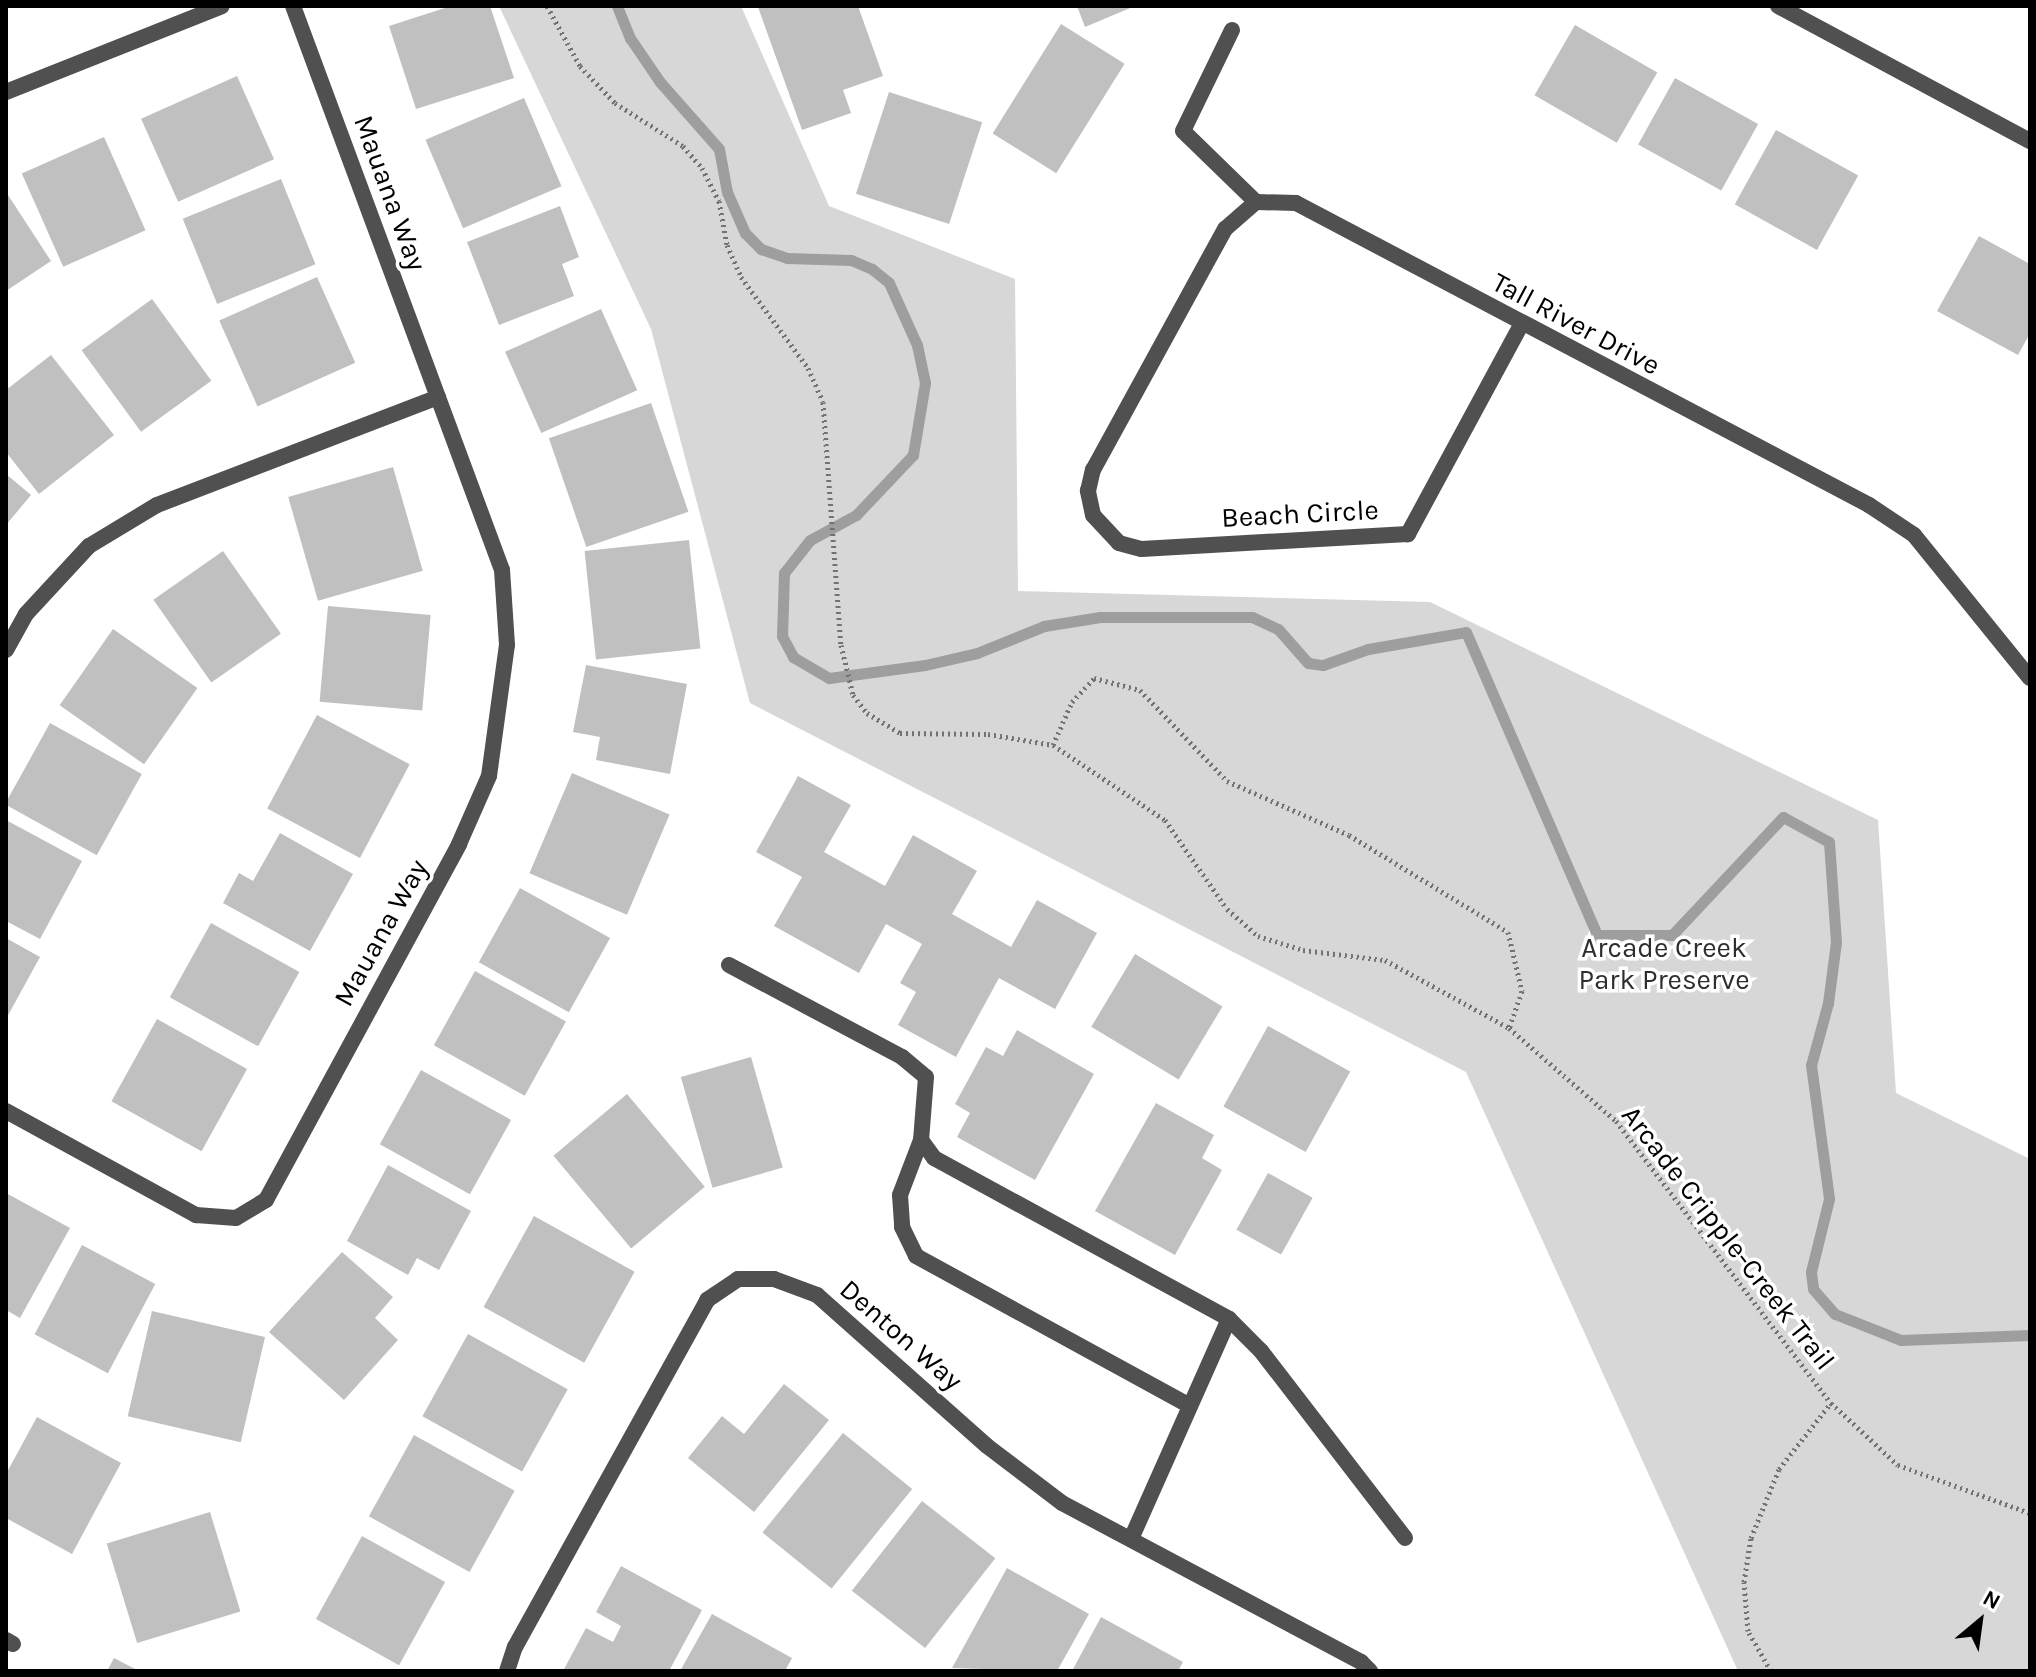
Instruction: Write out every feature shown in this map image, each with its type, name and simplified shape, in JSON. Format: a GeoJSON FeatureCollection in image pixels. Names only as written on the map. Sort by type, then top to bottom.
{"type":"FeatureCollection","features":[{"type":"Feature","properties":{"kind":"street"},"geometry":{"type":"LineString","coordinates":[[6,92],[222,6]]}},
{"type":"Feature","properties":{"kind":"street","name":"Mauana Way"},"geometry":{"type":"LineString","coordinates":[[6,1111],[196,1215],[236,1218],[266,1200],[459,844],[489,776],[507,645],[502,570],[293,6]]}},
{"type":"Feature","properties":{"kind":"street"},"geometry":{"type":"LineString","coordinates":[[1778,6],[2030,141]]}},
{"type":"Feature","properties":{"kind":"street"},"geometry":{"type":"LineString","coordinates":[[1232,30],[1183,131],[1256,202]]}},
{"type":"Feature","properties":{"kind":"street","name":"Tall River Drive"},"geometry":{"type":"LineString","coordinates":[[1256,202],[1296,203],[1521,325],[1869,505],[1914,535],[2030,678]]}},
{"type":"Feature","properties":{"kind":"street","name":"Beach Circle"},"geometry":{"type":"LineString","coordinates":[[1256,202],[1225,229],[1093,470],[1088,491],[1093,515],[1119,543],[1141,549],[1408,534],[1521,325]]}},
{"type":"Feature","properties":{"kind":"street"},"geometry":{"type":"LineString","coordinates":[[6,650],[26,614],[89,546],[157,505],[438,397]]}},
{"type":"Feature","properties":{"kind":"street"},"geometry":{"type":"LineString","coordinates":[[729,965],[902,1057],[926,1077],[921,1140],[900,1195],[902,1227],[916,1256],[1190,1406]]}},
{"type":"Feature","properties":{"kind":"street"},"geometry":{"type":"LineString","coordinates":[[921,1140],[934,1158],[1229,1319],[1261,1351],[1405,1538]]}},
{"type":"Feature","properties":{"kind":"street","name":"Denton Way"},"geometry":{"type":"LineString","coordinates":[[507,1671],[515,1647],[707,1300],[738,1279],[774,1279],[817,1295],[1000,1455],[1062,1503],[1370,1671]]}},
{"type":"Feature","properties":{"kind":"street"},"geometry":{"type":"LineString","coordinates":[[1131,1539],[1229,1319]]}},
{"type":"Feature","properties":{"kind":"path","name":"Arcade Cripple-Creek Trail"},"geometry":{"type":"LineString","coordinates":[[547,6],[580,66],[615,103],[683,146],[702,168],[719,201],[727,245],[741,277],[808,368],[823,402],[841,645],[853,695],[867,713],[900,733],[988,734],[1053,745],[1165,820],[1227,909],[1258,936],[1303,950],[1385,960],[1509,1028],[1616,1121],[1831,1403],[1898,1465],[2030,1513]]}},
{"type":"Feature","properties":{"kind":"path"},"geometry":{"type":"LineString","coordinates":[[1053,745],[1072,702],[1094,678],[1140,690],[1227,781],[1349,835],[1508,932],[1522,991],[1509,1028]]}},
{"type":"Feature","properties":{"kind":"path"},"geometry":{"type":"LineString","coordinates":[[1771,1671],[1748,1631],[1744,1582],[1751,1538],[1779,1469],[1831,1403]]}},
{"type":"Feature","properties":{"kind":"green space","name":"Arcade Creek Park Preserve"},"geometry":{"type":"Polygon","coordinates":[[[499,6],[741,6],[829,206],[1015,279],[1018,591],[1430,602],[1878,820],[1896,1093],[2030,1159],[2030,1671],[1738,1671],[1466,1072],[750,703],[651,329],[499,6]]]}},
{"type":"Feature","properties":{"kind":"building"},"geometry":{"type":"Polygon","coordinates":[[[451,6],[490,6],[514,78],[416,109],[389,26],[451,6]]]}},
{"type":"Feature","properties":{"kind":"building"},"geometry":{"type":"Polygon","coordinates":[[[858,6],[883,76],[843,90],[851,113],[802,130],[758,7],[858,6]]]}},
{"type":"Feature","properties":{"kind":"building"},"geometry":{"type":"Polygon","coordinates":[[[1077,6],[1135,6],[1085,27],[1077,6]]]}},
{"type":"Feature","properties":{"kind":"building"},"geometry":{"type":"Polygon","coordinates":[[[1061,24],[1125,64],[1056,173],[993,133],[1061,24]]]}},
{"type":"Feature","properties":{"kind":"building"},"geometry":{"type":"Polygon","coordinates":[[[1575,25],[1657,72],[1617,143],[1534,95],[1575,25]]]}},
{"type":"Feature","properties":{"kind":"building"},"geometry":{"type":"Polygon","coordinates":[[[237,76],[274,159],[178,202],[141,119],[237,76]]]}},
{"type":"Feature","properties":{"kind":"building"},"geometry":{"type":"Polygon","coordinates":[[[1675,78],[1758,124],[1721,191],[1638,144],[1675,78]]]}},
{"type":"Feature","properties":{"kind":"building"},"geometry":{"type":"Polygon","coordinates":[[[889,92],[982,122],[949,224],[856,194],[889,92]]]}},
{"type":"Feature","properties":{"kind":"building"},"geometry":{"type":"Polygon","coordinates":[[[524,98],[562,186],[463,228],[426,140],[524,98]]]}},
{"type":"Feature","properties":{"kind":"building"},"geometry":{"type":"Polygon","coordinates":[[[1776,130],[1858,176],[1817,250],[1735,204],[1776,130]]]}},
{"type":"Feature","properties":{"kind":"building"},"geometry":{"type":"Polygon","coordinates":[[[104,137],[145,230],[63,267],[22,174],[104,137]]]}},
{"type":"Feature","properties":{"kind":"building"},"geometry":{"type":"Polygon","coordinates":[[[281,179],[315,264],[217,304],[183,219],[281,179]]]}},
{"type":"Feature","properties":{"kind":"building"},"geometry":{"type":"Polygon","coordinates":[[[6,192],[51,261],[6,291],[6,192]]]}},
{"type":"Feature","properties":{"kind":"building"},"geometry":{"type":"Polygon","coordinates":[[[560,206],[579,257],[562,264],[574,296],[499,325],[467,242],[560,206]]]}},
{"type":"Feature","properties":{"kind":"building"},"geometry":{"type":"Polygon","coordinates":[[[1979,236],[2030,264],[2030,333],[2018,355],[1937,311],[1979,236]]]}},
{"type":"Feature","properties":{"kind":"building"},"geometry":{"type":"Polygon","coordinates":[[[317,277],[355,363],[257,406],[219,321],[317,277]]]}},
{"type":"Feature","properties":{"kind":"building"},"geometry":{"type":"Polygon","coordinates":[[[152,299],[211,381],[141,432],[82,350],[152,299]]]}},
{"type":"Feature","properties":{"kind":"building"},"geometry":{"type":"Polygon","coordinates":[[[601,309],[637,390],[541,433],[505,352],[601,309]]]}},
{"type":"Feature","properties":{"kind":"building"},"geometry":{"type":"Polygon","coordinates":[[[51,355],[114,435],[39,494],[6,452],[6,390],[51,355]]]}},
{"type":"Feature","properties":{"kind":"building"},"geometry":{"type":"Polygon","coordinates":[[[651,403],[688,512],[586,547],[549,438],[651,403]]]}},
{"type":"Feature","properties":{"kind":"building"},"geometry":{"type":"Polygon","coordinates":[[[393,467],[423,571],[318,601],[288,497],[393,467]]]}},
{"type":"Feature","properties":{"kind":"building"},"geometry":{"type":"Polygon","coordinates":[[[6,474],[31,495],[6,525],[6,474]]]}},
{"type":"Feature","properties":{"kind":"building"},"geometry":{"type":"Polygon","coordinates":[[[689,540],[700,648],[596,659],[585,551],[689,540]]]}},
{"type":"Feature","properties":{"kind":"building"},"geometry":{"type":"Polygon","coordinates":[[[223,551],[281,634],[211,682],[153,600],[223,551]]]}},
{"type":"Feature","properties":{"kind":"building"},"geometry":{"type":"Polygon","coordinates":[[[328,606],[431,615],[422,711],[320,702],[328,606]]]}},
{"type":"Feature","properties":{"kind":"building"},"geometry":{"type":"Polygon","coordinates":[[[113,629],[197,688],[144,764],[60,705],[113,629]]]}},
{"type":"Feature","properties":{"kind":"building"},"geometry":{"type":"Polygon","coordinates":[[[586,665],[687,684],[670,774],[596,760],[600,737],[573,732],[586,665]]]}},
{"type":"Feature","properties":{"kind":"building"},"geometry":{"type":"Polygon","coordinates":[[[317,715],[410,764],[360,858],[267,809],[317,715]]]}},
{"type":"Feature","properties":{"kind":"building"},"geometry":{"type":"Polygon","coordinates":[[[50,723],[142,774],[97,855],[6,805],[50,723]]]}},
{"type":"Feature","properties":{"kind":"building"},"geometry":{"type":"Polygon","coordinates":[[[572,773],[670,814],[627,915],[529,873],[572,773]]]}},
{"type":"Feature","properties":{"kind":"building"},"geometry":{"type":"Polygon","coordinates":[[[798,776],[851,805],[824,852],[885,886],[913,835],[977,871],[952,914],[1011,947],[1037,900],[1097,933],[1055,1009],[999,978],[956,1057],[898,1025],[916,992],[900,983],[922,944],[886,924],[859,973],[774,926],[802,877],[756,852],[798,776]]]}},
{"type":"Feature","properties":{"kind":"building"},"geometry":{"type":"Polygon","coordinates":[[[6,820],[82,861],[40,939],[6,921],[6,820]]]}},
{"type":"Feature","properties":{"kind":"building"},"geometry":{"type":"Polygon","coordinates":[[[280,833],[353,874],[310,951],[223,903],[239,873],[253,881],[280,833]]]}},
{"type":"Feature","properties":{"kind":"building"},"geometry":{"type":"Polygon","coordinates":[[[520,888],[610,938],[569,1012],[479,962],[520,888]]]}},
{"type":"Feature","properties":{"kind":"building"},"geometry":{"type":"Polygon","coordinates":[[[211,923],[299,972],[258,1046],[170,997],[211,923]]]}},
{"type":"Feature","properties":{"kind":"building"},"geometry":{"type":"Polygon","coordinates":[[[6,938],[40,957],[6,1019],[6,938]]]}},
{"type":"Feature","properties":{"kind":"building"},"geometry":{"type":"Polygon","coordinates":[[[1135,954],[1222,1007],[1179,1079],[1091,1027],[1135,954]]]}},
{"type":"Feature","properties":{"kind":"building"},"geometry":{"type":"Polygon","coordinates":[[[475,971],[566,1021],[525,1096],[434,1045],[475,971]]]}},
{"type":"Feature","properties":{"kind":"building"},"geometry":{"type":"Polygon","coordinates":[[[157,1019],[247,1069],[202,1151],[111,1101],[157,1019]]]}},
{"type":"Feature","properties":{"kind":"building"},"geometry":{"type":"Polygon","coordinates":[[[1268,1026],[1350,1072],[1306,1152],[1223,1106],[1268,1026]]]}},
{"type":"Feature","properties":{"kind":"building"},"geometry":{"type":"Polygon","coordinates":[[[1017,1030],[1094,1074],[1035,1180],[957,1137],[970,1113],[955,1104],[986,1047],[1003,1056],[1017,1030]]]}},
{"type":"Feature","properties":{"kind":"building"},"geometry":{"type":"Polygon","coordinates":[[[751,1057],[783,1168],[713,1188],[681,1077],[751,1057]]]}},
{"type":"Feature","properties":{"kind":"building"},"geometry":{"type":"Polygon","coordinates":[[[421,1070],[511,1120],[470,1194],[380,1144],[421,1070]]]}},
{"type":"Feature","properties":{"kind":"building"},"geometry":{"type":"Polygon","coordinates":[[[627,1094],[705,1187],[631,1248],[553,1156],[627,1094]]]}},
{"type":"Feature","properties":{"kind":"building"},"geometry":{"type":"Polygon","coordinates":[[[1156,1103],[1214,1135],[1202,1158],[1222,1170],[1175,1255],[1095,1211],[1156,1103]]]}},
{"type":"Feature","properties":{"kind":"building"},"geometry":{"type":"Polygon","coordinates":[[[388,1165],[471,1211],[439,1270],[417,1258],[408,1275],[347,1241],[388,1165]]]}},
{"type":"Feature","properties":{"kind":"building"},"geometry":{"type":"Polygon","coordinates":[[[1268,1173],[1313,1198],[1281,1255],[1236,1230],[1268,1173]]]}},
{"type":"Feature","properties":{"kind":"building"},"geometry":{"type":"Polygon","coordinates":[[[6,1193],[70,1228],[20,1318],[6,1310],[6,1193]]]}},
{"type":"Feature","properties":{"kind":"building"},"geometry":{"type":"Polygon","coordinates":[[[534,1216],[635,1272],[584,1363],[484,1307],[534,1216]]]}},
{"type":"Feature","properties":{"kind":"building"},"geometry":{"type":"Polygon","coordinates":[[[82,1245],[155,1284],[108,1373],[35,1334],[82,1245]]]}},
{"type":"Feature","properties":{"kind":"building"},"geometry":{"type":"Polygon","coordinates":[[[342,1252],[393,1297],[375,1318],[398,1340],[344,1400],[269,1332],[342,1252]]]}},
{"type":"Feature","properties":{"kind":"building"},"geometry":{"type":"Polygon","coordinates":[[[152,1311],[265,1337],[241,1442],[128,1416],[152,1311]]]}},
{"type":"Feature","properties":{"kind":"building"},"geometry":{"type":"Polygon","coordinates":[[[468,1334],[568,1389],[522,1471],[422,1416],[468,1334]]]}},
{"type":"Feature","properties":{"kind":"building"},"geometry":{"type":"Polygon","coordinates":[[[784,1384],[829,1420],[754,1512],[688,1458],[722,1416],[744,1434],[784,1384]]]}},
{"type":"Feature","properties":{"kind":"building"},"geometry":{"type":"Polygon","coordinates":[[[37,1417],[121,1463],[72,1554],[6,1518],[6,1474],[37,1417]]]}},
{"type":"Feature","properties":{"kind":"building"},"geometry":{"type":"Polygon","coordinates":[[[843,1433],[912,1489],[832,1588],[762,1532],[843,1433]]]}},
{"type":"Feature","properties":{"kind":"building"},"geometry":{"type":"Polygon","coordinates":[[[414,1435],[515,1491],[469,1572],[369,1516],[414,1435]]]}},
{"type":"Feature","properties":{"kind":"building"},"geometry":{"type":"Polygon","coordinates":[[[922,1501],[995,1558],[925,1648],[852,1591],[922,1501]]]}},
{"type":"Feature","properties":{"kind":"building"},"geometry":{"type":"Polygon","coordinates":[[[210,1512],[240,1611],[137,1643],[107,1544],[210,1512]]]}},
{"type":"Feature","properties":{"kind":"building"},"geometry":{"type":"Polygon","coordinates":[[[362,1536],[445,1582],[399,1665],[316,1619],[362,1536]]]}},
{"type":"Feature","properties":{"kind":"building"},"geometry":{"type":"Polygon","coordinates":[[[621,1566],[702,1610],[669,1671],[563,1671],[586,1628],[613,1642],[621,1626],[596,1612],[621,1566]]]}},
{"type":"Feature","properties":{"kind":"building"},"geometry":{"type":"Polygon","coordinates":[[[1007,1568],[1089,1614],[1057,1671],[952,1668],[1007,1568]]]}},
{"type":"Feature","properties":{"kind":"building"},"geometry":{"type":"Polygon","coordinates":[[[712,1614],[792,1658],[785,1671],[680,1671],[712,1614]]]}},
{"type":"Feature","properties":{"kind":"building"},"geometry":{"type":"Polygon","coordinates":[[[1101,1617],[1183,1662],[1178,1671],[1072,1671],[1101,1617]]]}},
{"type":"Feature","properties":{"kind":"building"},"geometry":{"type":"Polygon","coordinates":[[[114,1658],[139,1671],[107,1671],[114,1658]]]}},
{"type":"Feature","properties":{"kind":"waterway"},"geometry":{"type":"LineString","coordinates":[[617,6],[630,38],[660,82],[719,149],[727,192],[745,233],[761,249],[787,258],[851,260],[872,269],[889,283],[917,345],[925,383],[913,455],[856,515],[810,540],[784,573],[782,636],[793,657],[829,678],[925,665],[977,653],[1044,626],[1100,617],[1252,617],[1278,629],[1308,663],[1323,665],[1368,649],[1466,632],[1597,935],[1672,935],[1783,817],[1829,842],[1836,942],[1828,1003],[1811,1065],[1829,1199],[1811,1272],[1813,1289],[1835,1314],[1901,1340],[2030,1335]]}}]}
